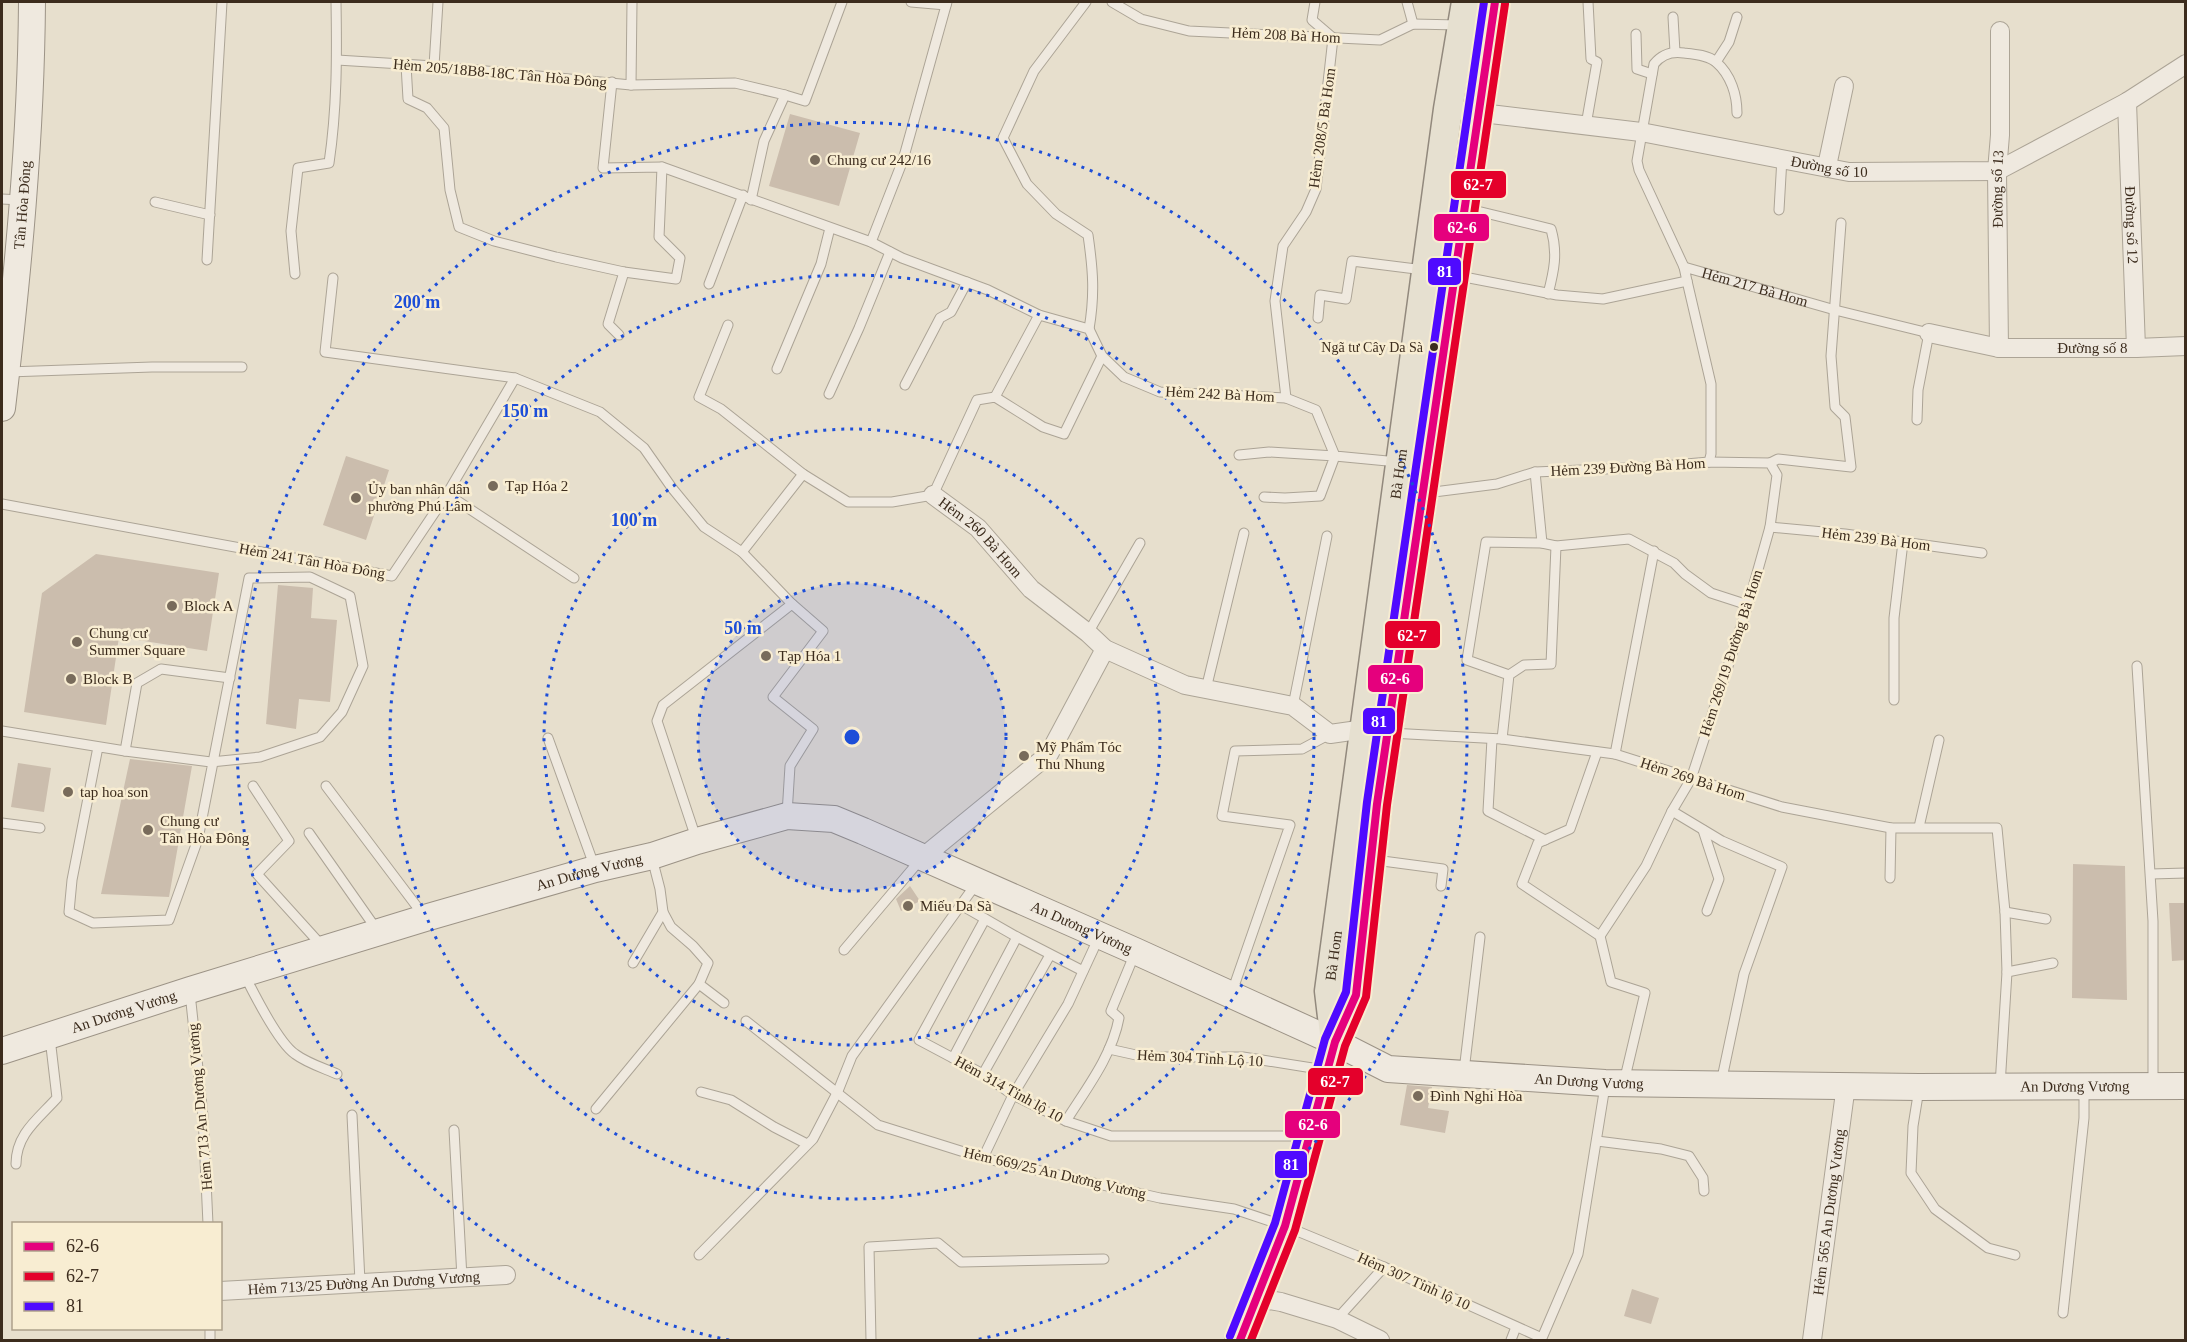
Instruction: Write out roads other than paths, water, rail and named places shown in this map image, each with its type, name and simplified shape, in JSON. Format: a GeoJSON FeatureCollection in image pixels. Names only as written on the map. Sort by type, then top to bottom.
{"type":"FeatureCollection","features":[{"type":"Feature","properties":{"kind":"main road","name":"Tân Hòa Đông"},"geometry":{"type":"LineString","coordinates":[[2,408],[6,372],[12,199],[32,66],[32,2]]}},
{"type":"Feature","properties":{"kind":"main road","name":"Bà Hom"},"geometry":{"type":"LineString","coordinates":[[1335,1042],[1356,995],[1370,859],[1376,731],[1401,462],[1440,273],[1464,208],[1495,2]]}},
{"type":"Feature","properties":{"kind":"main road","name":"Bà Hom"},"geometry":{"type":"LineString","coordinates":[[1335,1042],[1329,991],[1421,493],[1440,273],[1448,109],[1464,13]]}},
{"type":"Feature","properties":{"kind":"main road","name":"An Dương Vương"},"geometry":{"type":"LineString","coordinates":[[2,1051],[378,932],[787,816],[834,819],[1136,951],[1335,1042],[1388,1069],[1615,1083],[1919,1087],[2186,1086]]}},
{"type":"Feature","properties":{"kind":"main road"},"geometry":{"type":"LineString","coordinates":[[1240,1341],[1285,1226],[1335,1042]]}},
{"type":"Feature","properties":{"kind":"street","name":"Đường số 13"},"geometry":{"type":"LineString","coordinates":[[1999,348],[1997,171],[2000,135],[2000,31]]}},
{"type":"Feature","properties":{"kind":"street","name":"Đường số 10"},"geometry":{"type":"LineString","coordinates":[[1448,109],[1641,132],[1849,172],[1997,171],[2127,102],[2186,64]]}},
{"type":"Feature","properties":{"kind":"street"},"geometry":{"type":"LineString","coordinates":[[1827,166],[1844,86]]}},
{"type":"Feature","properties":{"kind":"street","name":"Đường số 12"},"geometry":{"type":"LineString","coordinates":[[2127,102],[2136,348]]}},
{"type":"Feature","properties":{"kind":"street","name":"Hẻm 217 Bà Hom"},"geometry":{"type":"LineString","coordinates":[[1929,333],[1999,348]]}},
{"type":"Feature","properties":{"kind":"street","name":"Đường số 8"},"geometry":{"type":"LineString","coordinates":[[1999,348],[2186,346]]}},
{"type":"Feature","properties":{"kind":"street","name":"Hẻm 260 Bà Hom"},"geometry":{"type":"LineString","coordinates":[[933,495],[978,528],[1031,589],[1105,649],[1185,685],[1293,706],[1330,734]]}},
{"type":"Feature","properties":{"kind":"street"},"geometry":{"type":"LineString","coordinates":[[922,858],[1049,754],[1105,649]]}},
{"type":"Feature","properties":{"kind":"street"},"geometry":{"type":"LineString","coordinates":[[1330,734],[1376,731]]}},
{"type":"Feature","properties":{"kind":"street","name":"Hẻm 565 An Dương Vương"},"geometry":{"type":"LineString","coordinates":[[1812,1341],[1846,1085]]}},
{"type":"Feature","properties":{"kind":"street","name":"Hẻm 713/25 Đường An Dương Vương"},"geometry":{"type":"LineString","coordinates":[[222,1291],[506,1275]]}},
{"type":"Feature","properties":{"kind":"street"},"geometry":{"type":"LineString","coordinates":[[1256,1298],[1281,1302],[1337,1319],[1356,1335],[1380,1341]]}},
{"type":"Feature","properties":{"kind":"lane"},"geometry":{"type":"LineString","coordinates":[[207,260],[222,2]]}},
{"type":"Feature","properties":{"kind":"lane"},"geometry":{"type":"LineString","coordinates":[[295,274],[291,231],[298,168],[329,163],[334,129],[337,60],[336,2]]}},
{"type":"Feature","properties":{"kind":"lane"},"geometry":{"type":"LineString","coordinates":[[434,66],[438,2]]}},
{"type":"Feature","properties":{"kind":"lane"},"geometry":{"type":"LineString","coordinates":[[631,85],[632,2]]}},
{"type":"Feature","properties":{"kind":"lane"},"geometry":{"type":"LineString","coordinates":[[709,284],[747,197],[764,141],[785,95],[805,101],[842,2]]}},
{"type":"Feature","properties":{"kind":"lane"},"geometry":{"type":"LineString","coordinates":[[871,242],[903,159],[947,3],[911,2]]}},
{"type":"Feature","properties":{"kind":"lane"},"geometry":{"type":"LineString","coordinates":[[612,82],[603,168],[662,167],[871,242],[890,252],[988,290],[1039,315],[1089,329],[1094,302],[1093,268],[1088,235],[1056,214],[1027,184],[1003,138],[1034,71],[1086,2]]}},
{"type":"Feature","properties":{"kind":"lane","name":"Hẻm 208 Bà Hom"},"geometry":{"type":"LineString","coordinates":[[1112,2],[1141,19],[1190,31],[1380,40],[1413,24],[1464,13]]}},
{"type":"Feature","properties":{"kind":"lane"},"geometry":{"type":"LineString","coordinates":[[1314,2],[1312,20],[1333,38]]}},
{"type":"Feature","properties":{"kind":"lane"},"geometry":{"type":"LineString","coordinates":[[1407,2],[1413,24]]}},
{"type":"Feature","properties":{"kind":"lane"},"geometry":{"type":"LineString","coordinates":[[1586,125],[1597,62],[1591,59],[1588,2]]}},
{"type":"Feature","properties":{"kind":"lane"},"geometry":{"type":"LineString","coordinates":[[1673,17],[1675,52]]}},
{"type":"Feature","properties":{"kind":"lane"},"geometry":{"type":"LineString","coordinates":[[1716,62],[1729,42],[1737,17]]}},
{"type":"Feature","properties":{"kind":"lane"},"geometry":{"type":"LineString","coordinates":[[1636,34],[1637,69],[1652,74]]}},
{"type":"Feature","properties":{"kind":"lane","name":"Hẻm 208/5 Bà Hom"},"geometry":{"type":"LineString","coordinates":[[1286,398],[1275,301],[1282,246],[1306,212],[1316,189],[1333,38]]}},
{"type":"Feature","properties":{"kind":"lane"},"geometry":{"type":"LineString","coordinates":[[1684,267],[1638,170],[1641,132],[1654,64],[1660,57],[1675,52],[1706,56],[1716,62],[1731,83],[1737,96],[1737,113]]}},
{"type":"Feature","properties":{"kind":"lane","name":"Hẻm 205/18B8-18C Tân Hòa Đông"},"geometry":{"type":"LineString","coordinates":[[337,60],[434,66],[631,85],[735,83],[785,95]]}},
{"type":"Feature","properties":{"kind":"lane"},"geometry":{"type":"LineString","coordinates":[[406,64],[408,99],[427,108],[444,128],[450,190],[459,227],[494,241],[624,272],[676,279],[680,258],[659,237],[662,167]]}},
{"type":"Feature","properties":{"kind":"lane"},"geometry":{"type":"LineString","coordinates":[[1779,210],[1782,158]]}},
{"type":"Feature","properties":{"kind":"lane"},"geometry":{"type":"LineString","coordinates":[[155,202],[210,215]]}},
{"type":"Feature","properties":{"kind":"lane"},"geometry":{"type":"LineString","coordinates":[[1464,208],[1551,229],[1555,242],[1556,261],[1548,294]]}},
{"type":"Feature","properties":{"kind":"lane"},"geometry":{"type":"LineString","coordinates":[[1835,310],[1841,223]]}},
{"type":"Feature","properties":{"kind":"lane"},"geometry":{"type":"LineString","coordinates":[[777,369],[821,264],[830,228]]}},
{"type":"Feature","properties":{"kind":"lane"},"geometry":{"type":"LineString","coordinates":[[829,394],[860,328],[890,252]]}},
{"type":"Feature","properties":{"kind":"lane","name":"Hẻm 217 Bà Hom"},"geometry":{"type":"LineString","coordinates":[[1318,318],[1320,295],[1346,299],[1352,261],[1440,273],[1548,294],[1603,299],[1687,281],[1684,267],[1835,310],[1929,333]]}},
{"type":"Feature","properties":{"kind":"lane"},"geometry":{"type":"LineString","coordinates":[[618,335],[608,324],[624,272]]}},
{"type":"Feature","properties":{"kind":"lane"},"geometry":{"type":"LineString","coordinates":[[333,278],[325,352],[515,378],[600,412],[644,448],[672,488],[704,526],[742,552],[792,604],[823,630],[774,698],[813,729],[790,766],[787,816]]}},
{"type":"Feature","properties":{"kind":"lane"},"geometry":{"type":"LineString","coordinates":[[1687,281],[1711,384],[1709,462]]}},
{"type":"Feature","properties":{"kind":"lane"},"geometry":{"type":"LineString","coordinates":[[905,385],[940,318],[951,312],[967,282]]}},
{"type":"Feature","properties":{"kind":"lane","name":"Hẻm 239 Đường Bà Hom"},"geometry":{"type":"LineString","coordinates":[[1421,493],[1497,484],[1535,472],[1709,462],[1770,463],[1778,459],[1851,467],[1845,417],[1835,407],[1831,356],[1835,310]]}},
{"type":"Feature","properties":{"kind":"lane"},"geometry":{"type":"LineString","coordinates":[[995,397],[1039,315]]}},
{"type":"Feature","properties":{"kind":"lane","name":"Hẻm 260 Bà Hom"},"geometry":{"type":"LineString","coordinates":[[728,325],[699,397],[721,409],[803,474],[848,502],[892,502],[933,495]]}},
{"type":"Feature","properties":{"kind":"lane","name":"Hẻm 242 Bà Hom"},"geometry":{"type":"LineString","coordinates":[[1089,329],[1102,356],[1124,377],[1160,392],[1286,398],[1316,410],[1335,456]]}},
{"type":"Feature","properties":{"kind":"lane"},"geometry":{"type":"LineString","coordinates":[[1917,420],[1918,390],[1929,333]]}},
{"type":"Feature","properties":{"kind":"lane"},"geometry":{"type":"LineString","coordinates":[[933,495],[977,400],[995,397],[1043,427],[1064,434],[1102,356]]}},
{"type":"Feature","properties":{"kind":"lane"},"geometry":{"type":"LineString","coordinates":[[6,372],[152,367],[242,367]]}},
{"type":"Feature","properties":{"kind":"lane","name":"Hẻm 241 Tân Hòa Đông"},"geometry":{"type":"LineString","coordinates":[[2,504],[392,576],[447,495],[515,378]]}},
{"type":"Feature","properties":{"kind":"lane"},"geometry":{"type":"LineString","coordinates":[[1239,455],[1269,452],[1401,462]]}},
{"type":"Feature","properties":{"kind":"lane"},"geometry":{"type":"LineString","coordinates":[[1264,497],[1320,496],[1335,456]]}},
{"type":"Feature","properties":{"kind":"lane"},"geometry":{"type":"LineString","coordinates":[[1770,463],[1777,475],[1770,527]]}},
{"type":"Feature","properties":{"kind":"lane"},"geometry":{"type":"LineString","coordinates":[[1535,472],[1542,543]]}},
{"type":"Feature","properties":{"kind":"lane"},"geometry":{"type":"LineString","coordinates":[[742,552],[803,474]]}},
{"type":"Feature","properties":{"kind":"lane"},"geometry":{"type":"LineString","coordinates":[[447,495],[574,578]]}},
{"type":"Feature","properties":{"kind":"lane","name":"Hẻm 239 Bà Hom"},"geometry":{"type":"LineString","coordinates":[[1770,527],[1845,534],[1982,553]]}},
{"type":"Feature","properties":{"kind":"lane","name":"Hẻm 269/19 Đường Bà Hom"},"geometry":{"type":"LineString","coordinates":[[1600,936],[1646,866],[1690,779],[1748,605],[1770,527]]}},
{"type":"Feature","properties":{"kind":"lane"},"geometry":{"type":"LineString","coordinates":[[1206,689],[1244,533]]}},
{"type":"Feature","properties":{"kind":"lane"},"geometry":{"type":"LineString","coordinates":[[1293,706],[1327,536]]}},
{"type":"Feature","properties":{"kind":"lane"},"geometry":{"type":"LineString","coordinates":[[1509,675],[1467,660],[1486,543],[1542,543],[1556,546],[1629,539],[1654,550],[1674,563],[1685,574],[1712,593],[1748,605]]}},
{"type":"Feature","properties":{"kind":"lane"},"geometry":{"type":"LineString","coordinates":[[1894,700],[1894,618],[1903,542]]}},
{"type":"Feature","properties":{"kind":"lane"},"geometry":{"type":"LineString","coordinates":[[1088,633],[1140,543]]}},
{"type":"Feature","properties":{"kind":"lane"},"geometry":{"type":"LineString","coordinates":[[1545,840],[1488,811],[1497,739],[1509,675],[1524,665],[1551,664],[1556,546]]}},
{"type":"Feature","properties":{"kind":"lane"},"geometry":{"type":"LineString","coordinates":[[1615,754],[1654,550]]}},
{"type":"Feature","properties":{"kind":"lane"},"geometry":{"type":"LineString","coordinates":[[2,731],[211,762],[260,758],[320,737],[342,712],[363,666],[350,596],[310,577],[249,578],[211,762],[198,838],[169,920],[93,923],[69,912],[72,880],[98,747]]}},
{"type":"Feature","properties":{"kind":"lane"},"geometry":{"type":"LineString","coordinates":[[697,841],[657,721],[663,705],[792,604]]}},
{"type":"Feature","properties":{"kind":"lane"},"geometry":{"type":"LineString","coordinates":[[2137,666],[2153,921],[2153,1086]]}},
{"type":"Feature","properties":{"kind":"lane"},"geometry":{"type":"LineString","coordinates":[[125,751],[137,683],[160,669],[230,678]]}},
{"type":"Feature","properties":{"kind":"lane","name":"Hẻm 269 Bà Hom"},"geometry":{"type":"LineString","coordinates":[[1376,731],[1497,739],[1615,754],[1782,807],[1891,828],[1997,828],[2005,912]]}},
{"type":"Feature","properties":{"kind":"lane"},"geometry":{"type":"LineString","coordinates":[[1231,995],[1290,825],[1222,816],[1235,751],[1302,749],[1330,734]]}},
{"type":"Feature","properties":{"kind":"lane"},"geometry":{"type":"LineString","coordinates":[[548,738],[595,869]]}},
{"type":"Feature","properties":{"kind":"lane"},"geometry":{"type":"LineString","coordinates":[[1919,827],[1939,740]]}},
{"type":"Feature","properties":{"kind":"lane"},"geometry":{"type":"LineString","coordinates":[[1597,752],[1570,829],[1538,843],[1522,884],[1600,936],[1611,982],[1645,993],[1597,1141],[1660,1149],[1689,1156],[1703,1178],[1704,1191]]}},
{"type":"Feature","properties":{"kind":"lane"},"geometry":{"type":"LineString","coordinates":[[253,786],[289,841],[257,873],[324,949]]}},
{"type":"Feature","properties":{"kind":"lane"},"geometry":{"type":"LineString","coordinates":[[326,786],[425,918]]}},
{"type":"Feature","properties":{"kind":"lane"},"geometry":{"type":"LineString","coordinates":[[1672,812],[1722,841],[1782,867],[1744,974],[1721,1083]]}},
{"type":"Feature","properties":{"kind":"lane"},"geometry":{"type":"LineString","coordinates":[[2,823],[40,828]]}},
{"type":"Feature","properties":{"kind":"lane"},"geometry":{"type":"LineString","coordinates":[[1890,878],[1891,828]]}},
{"type":"Feature","properties":{"kind":"lane"},"geometry":{"type":"LineString","coordinates":[[1703,830],[1719,879],[1707,911]]}},
{"type":"Feature","properties":{"kind":"lane"},"geometry":{"type":"LineString","coordinates":[[309,833],[378,932]]}},
{"type":"Feature","properties":{"kind":"lane"},"geometry":{"type":"LineString","coordinates":[[596,1109],[699,984],[708,963],[671,927],[663,912],[652,855]]}},
{"type":"Feature","properties":{"kind":"lane"},"geometry":{"type":"LineString","coordinates":[[844,950],[922,858]]}},
{"type":"Feature","properties":{"kind":"lane"},"geometry":{"type":"LineString","coordinates":[[1370,859],[1443,869],[1441,886]]}},
{"type":"Feature","properties":{"kind":"lane"},"geometry":{"type":"LineString","coordinates":[[2151,874],[2186,873]]}},
{"type":"Feature","properties":{"kind":"lane"},"geometry":{"type":"LineString","coordinates":[[699,1255],[813,1139],[838,1091],[852,1056],[978,882]]}},
{"type":"Feature","properties":{"kind":"lane"},"geometry":{"type":"LineString","coordinates":[[961,905],[1017,938],[1083,971]]}},
{"type":"Feature","properties":{"kind":"lane"},"geometry":{"type":"LineString","coordinates":[[633,963],[663,912]]}},
{"type":"Feature","properties":{"kind":"lane"},"geometry":{"type":"LineString","coordinates":[[2000,1087],[2007,972],[2005,912],[2046,919]]}},
{"type":"Feature","properties":{"kind":"lane","name":"Hẻm 314 Tỉnh lộ 10"},"geometry":{"type":"LineString","coordinates":[[985,919],[919,1040],[983,1074],[1014,1095],[1066,1121],[1111,1136],[1311,1136]]}},
{"type":"Feature","properties":{"kind":"lane"},"geometry":{"type":"LineString","coordinates":[[983,1158],[1014,1095],[1068,1004],[1100,937]]}},
{"type":"Feature","properties":{"kind":"lane"},"geometry":{"type":"LineString","coordinates":[[1464,1074],[1480,937]]}},
{"type":"Feature","properties":{"kind":"lane"},"geometry":{"type":"LineString","coordinates":[[952,1058],[1017,938]]}},
{"type":"Feature","properties":{"kind":"lane"},"geometry":{"type":"LineString","coordinates":[[1066,1121],[1116,1032],[1119,1018],[1111,1011],[1136,951]]}},
{"type":"Feature","properties":{"kind":"lane"},"geometry":{"type":"LineString","coordinates":[[983,1074],[1050,955]]}},
{"type":"Feature","properties":{"kind":"lane"},"geometry":{"type":"LineString","coordinates":[[2007,972],[2053,963]]}},
{"type":"Feature","properties":{"kind":"lane"},"geometry":{"type":"LineString","coordinates":[[244,974],[268,1018],[292,1053],[309,1063],[337,1074]]}},
{"type":"Feature","properties":{"kind":"lane"},"geometry":{"type":"LineString","coordinates":[[699,984],[724,1003]]}},
{"type":"Feature","properties":{"kind":"lane","name":"Hẻm 713 An Dương Vương"},"geometry":{"type":"LineString","coordinates":[[190,990],[203,1116],[208,1222]]}},
{"type":"Feature","properties":{"kind":"lane","name":"Hẻm 669/25 An Dương Vương"},"geometry":{"type":"LineString","coordinates":[[746,1022],[838,1091],[878,1125],[983,1158],[1160,1198],[1234,1209],[1285,1226]]}},
{"type":"Feature","properties":{"kind":"lane"},"geometry":{"type":"LineString","coordinates":[[16,1164],[16,1150],[23,1134],[57,1098],[50,1035]]}},
{"type":"Feature","properties":{"kind":"lane","name":"Hẻm 304 Tỉnh Lộ 10"},"geometry":{"type":"LineString","coordinates":[[1108,1049],[1145,1057],[1243,1058],[1328,1070]]}},
{"type":"Feature","properties":{"kind":"lane"},"geometry":{"type":"LineString","coordinates":[[2063,1313],[2084,1118],[2084,1086]]}},
{"type":"Feature","properties":{"kind":"lane"},"geometry":{"type":"LineString","coordinates":[[1919,1087],[1912,1126],[1911,1173],[1935,1209],[1988,1248],[2015,1255]]}},
{"type":"Feature","properties":{"kind":"lane"},"geometry":{"type":"LineString","coordinates":[[701,1092],[730,1100],[807,1144]]}},
{"type":"Feature","properties":{"kind":"lane"},"geometry":{"type":"LineString","coordinates":[[352,1114],[360,1282]]}},
{"type":"Feature","properties":{"kind":"lane"},"geometry":{"type":"LineString","coordinates":[[454,1130],[462,1278]]}},
{"type":"Feature","properties":{"kind":"lane","name":"Hẻm 307 Tỉnh lộ 10"},"geometry":{"type":"LineString","coordinates":[[1285,1226],[1384,1267],[1542,1338],[1578,1254],[1597,1141]]}},
{"type":"Feature","properties":{"kind":"lane"},"geometry":{"type":"LineString","coordinates":[[871,1341],[869,1247],[938,1243],[961,1262],[1104,1259]]}},
{"type":"Feature","properties":{"kind":"lane"},"geometry":{"type":"LineString","coordinates":[[1337,1319],[1384,1267]]}},
{"type":"Feature","properties":{"kind":"lane"},"geometry":{"type":"LineString","coordinates":[[1511,1341],[1516,1327]]}},
{"type":"Feature","properties":{"kind":"place","name":"Chung cư 242/16"},"geometry":{"type":"Point","coordinates":[815,160]}},
{"type":"Feature","properties":{"kind":"place","name":"Ngã tư Cây Da Sà"},"geometry":{"type":"Point","coordinates":[1434,347]}},
{"type":"Feature","properties":{"kind":"place","name":"Tạp Hóa 2"},"geometry":{"type":"Point","coordinates":[493,486]}},
{"type":"Feature","properties":{"kind":"place","name":"Ủy ban nhân dân phường Phú Lâm"},"geometry":{"type":"Point","coordinates":[356,498]}},
{"type":"Feature","properties":{"kind":"place","name":"Block A"},"geometry":{"type":"Point","coordinates":[172,606]}},
{"type":"Feature","properties":{"kind":"place","name":"Chung cư Summer Square"},"geometry":{"type":"Point","coordinates":[77,642]}},
{"type":"Feature","properties":{"kind":"place","name":"Tạp Hóa 1"},"geometry":{"type":"Point","coordinates":[766,656]}},
{"type":"Feature","properties":{"kind":"place","name":"Block B"},"geometry":{"type":"Point","coordinates":[71,679]}},
{"type":"Feature","properties":{"kind":"place","name":"Mỹ Phẩm Tóc Thu Nhung"},"geometry":{"type":"Point","coordinates":[1024,756]}},
{"type":"Feature","properties":{"kind":"place","name":"tap hoa son"},"geometry":{"type":"Point","coordinates":[68,792]}},
{"type":"Feature","properties":{"kind":"place","name":"Chung cư Tân Hòa Đông"},"geometry":{"type":"Point","coordinates":[148,830]}},
{"type":"Feature","properties":{"kind":"place","name":"Miếu Da Sà"},"geometry":{"type":"Point","coordinates":[908,906]}},
{"type":"Feature","properties":{"kind":"place","name":"Đình Nghi Hòa"},"geometry":{"type":"Point","coordinates":[1418,1096]}}]}
